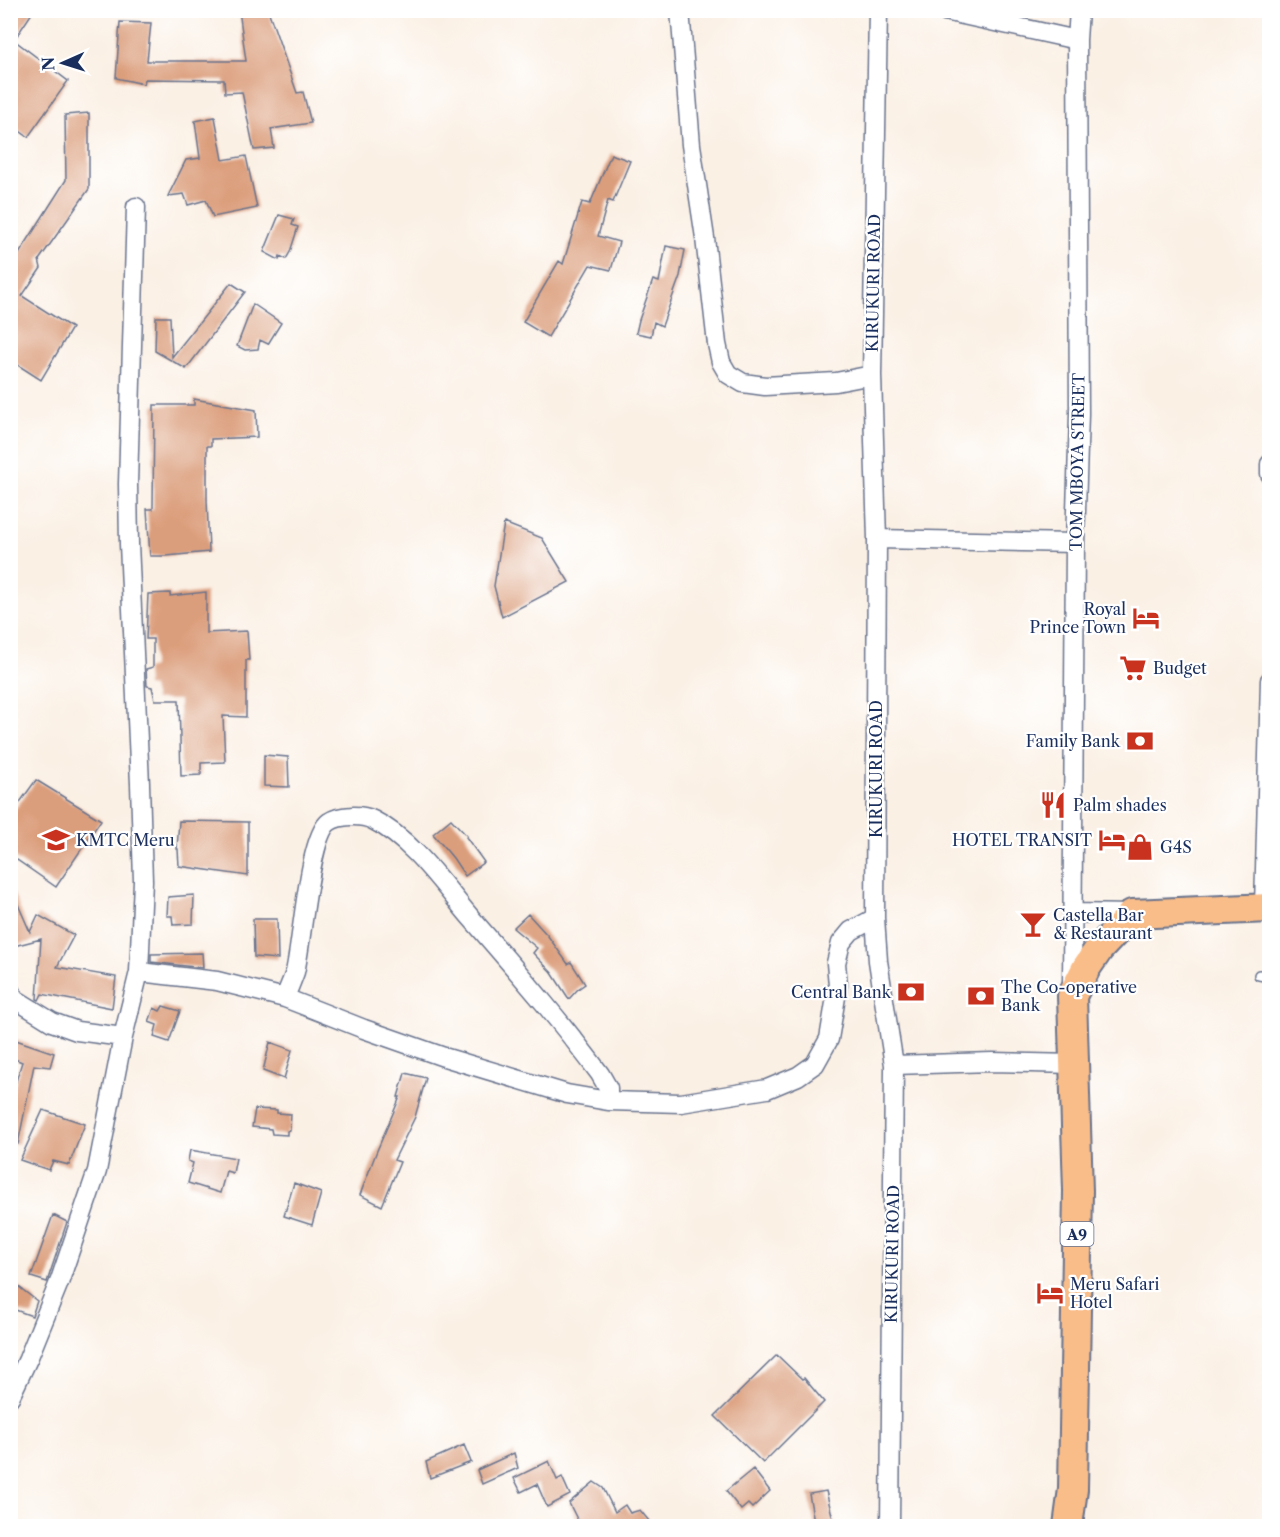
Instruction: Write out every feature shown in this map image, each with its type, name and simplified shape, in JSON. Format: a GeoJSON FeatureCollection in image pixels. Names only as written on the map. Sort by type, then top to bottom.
{"type":"FeatureCollection","features":[{"type":"Feature","properties":{"kind":"highway"},"geometry":{"type":"LineString","coordinates":[[1132,914],[1267,907]]}},
{"type":"Feature","properties":{"kind":"highway","name":"A9"},"geometry":{"type":"LineString","coordinates":[[1068,1527],[1073,1489],[1078,1191],[1072,996],[1086,968],[1099,949],[1132,914]]}},
{"type":"Feature","properties":{"kind":"street"},"geometry":{"type":"LineString","coordinates":[[680,10],[691,145],[721,362],[728,374],[742,383],[765,386],[836,382],[872,375]]}},
{"type":"Feature","properties":{"kind":"street","name":"KIRUKURI ROAD"},"geometry":{"type":"LineString","coordinates":[[878,10],[872,375],[877,539],[875,918],[878,961],[894,1065],[890,1527]]}},
{"type":"Feature","properties":{"kind":"street"},"geometry":{"type":"LineString","coordinates":[[940,10],[1077,40]]}},
{"type":"Feature","properties":{"kind":"street","name":"TOM MBOYA STREET"},"geometry":{"type":"LineString","coordinates":[[1072,996],[1075,543],[1079,414],[1077,40],[1079,10]]}},
{"type":"Feature","properties":{"kind":"street"},"geometry":{"type":"LineString","coordinates":[[10,1397],[60,1280],[97,1171],[123,1037],[139,972],[142,881],[140,784],[128,484],[136,207]]}},
{"type":"Feature","properties":{"kind":"street"},"geometry":{"type":"LineString","coordinates":[[1269,464],[1269,474]]}},
{"type":"Feature","properties":{"kind":"street"},"geometry":{"type":"LineString","coordinates":[[877,539],[1075,543]]}},
{"type":"Feature","properties":{"kind":"street"},"geometry":{"type":"LineString","coordinates":[[1267,907],[1269,681]]}},
{"type":"Feature","properties":{"kind":"street"},"geometry":{"type":"LineString","coordinates":[[285,998],[295,971],[319,836],[328,823],[343,817],[370,818],[398,837],[425,862],[536,992],[600,1074],[608,1088],[608,1101]]}},
{"type":"Feature","properties":{"kind":"street"},"geometry":{"type":"LineString","coordinates":[[1072,913],[1132,914]]}},
{"type":"Feature","properties":{"kind":"street"},"geometry":{"type":"LineString","coordinates":[[139,972],[217,981],[285,998],[364,1029],[567,1095],[608,1101],[681,1103],[767,1089],[798,1076],[815,1064],[829,1039],[838,985],[836,963],[841,943],[851,931],[875,918]]}},
{"type":"Feature","properties":{"kind":"street"},"geometry":{"type":"LineString","coordinates":[[12,997],[52,1022],[77,1030],[123,1037]]}},
{"type":"Feature","properties":{"kind":"street"},"geometry":{"type":"LineString","coordinates":[[894,1065],[992,1062],[1074,1064]]}},
{"type":"Feature","properties":{"kind":"lane"},"geometry":{"type":"LineString","coordinates":[[1259,975],[1269,977]]}},
{"type":"Feature","properties":{"kind":"building"},"geometry":{"type":"Polygon","coordinates":[[[10,10],[34,10],[14,40],[68,81],[28,137],[10,124],[10,10]]]}},
{"type":"Feature","properties":{"kind":"building"},"geometry":{"type":"Polygon","coordinates":[[[239,10],[268,10],[297,93],[303,92],[311,123],[271,129],[274,148],[254,150],[242,92],[225,93],[224,80],[145,79],[144,84],[116,78],[120,22],[151,23],[147,61],[246,61],[239,10]]]}},
{"type":"Feature","properties":{"kind":"building"},"geometry":{"type":"Polygon","coordinates":[[[89,113],[89,189],[39,260],[41,268],[22,296],[72,328],[41,380],[10,360],[10,268],[66,180],[65,115],[89,113]]]}},
{"type":"Feature","properties":{"kind":"building"},"geometry":{"type":"Polygon","coordinates":[[[215,117],[223,160],[246,156],[257,208],[213,217],[206,200],[188,205],[184,194],[168,196],[186,160],[200,158],[195,121],[215,117]]]}},
{"type":"Feature","properties":{"kind":"building"},"geometry":{"type":"Polygon","coordinates":[[[611,154],[630,161],[613,202],[608,200],[598,236],[619,242],[611,270],[590,265],[548,337],[523,322],[559,261],[563,264],[582,202],[590,204],[611,154]]]}},
{"type":"Feature","properties":{"kind":"building"},"geometry":{"type":"Polygon","coordinates":[[[279,215],[294,219],[292,225],[298,227],[286,259],[280,256],[279,260],[264,252],[279,215]]]}},
{"type":"Feature","properties":{"kind":"building"},"geometry":{"type":"Polygon","coordinates":[[[666,246],[685,250],[680,276],[662,326],[654,322],[651,336],[636,333],[653,280],[659,282],[666,246]]]}},
{"type":"Feature","properties":{"kind":"building"},"geometry":{"type":"Polygon","coordinates":[[[231,283],[245,292],[186,369],[155,351],[156,317],[170,317],[172,357],[231,283]]]}},
{"type":"Feature","properties":{"kind":"building"},"geometry":{"type":"Polygon","coordinates":[[[253,304],[281,323],[268,344],[260,340],[258,349],[245,350],[237,346],[253,304]]]}},
{"type":"Feature","properties":{"kind":"building"},"geometry":{"type":"Polygon","coordinates":[[[194,399],[256,410],[257,437],[211,439],[211,446],[207,446],[209,552],[150,556],[147,509],[153,509],[154,405],[194,405],[194,399]]]}},
{"type":"Feature","properties":{"kind":"building"},"geometry":{"type":"Polygon","coordinates":[[[504,523],[542,538],[569,582],[502,617],[494,586],[504,523]]]}},
{"type":"Feature","properties":{"kind":"building"},"geometry":{"type":"Polygon","coordinates":[[[206,592],[206,633],[247,631],[249,660],[246,660],[246,717],[223,716],[225,762],[201,763],[201,775],[181,776],[179,700],[155,700],[152,687],[147,686],[146,669],[153,667],[153,639],[146,639],[148,594],[170,593],[170,596],[206,592]]]}},
{"type":"Feature","properties":{"kind":"building"},"geometry":{"type":"Polygon","coordinates":[[[264,755],[288,757],[289,787],[264,786],[264,755]]]}},
{"type":"Feature","properties":{"kind":"building"},"geometry":{"type":"Polygon","coordinates":[[[36,780],[101,820],[56,887],[10,855],[10,816],[36,780]]]}},
{"type":"Feature","properties":{"kind":"building"},"geometry":{"type":"Polygon","coordinates":[[[451,819],[467,836],[484,862],[465,876],[433,834],[451,819]]]}},
{"type":"Feature","properties":{"kind":"building"},"geometry":{"type":"Polygon","coordinates":[[[179,821],[248,822],[248,876],[179,866],[177,849],[179,821]]]}},
{"type":"Feature","properties":{"kind":"building"},"geometry":{"type":"Polygon","coordinates":[[[10,886],[30,932],[38,915],[74,935],[57,967],[116,977],[112,1008],[42,994],[39,1000],[37,999],[41,939],[10,947],[10,886]]]}},
{"type":"Feature","properties":{"kind":"building"},"geometry":{"type":"Polygon","coordinates":[[[194,895],[193,924],[173,925],[172,916],[167,916],[168,897],[194,895]]]}},
{"type":"Feature","properties":{"kind":"building"},"geometry":{"type":"Polygon","coordinates":[[[528,914],[548,936],[568,964],[571,962],[585,984],[569,999],[552,973],[533,953],[537,948],[513,928],[528,914]]]}},
{"type":"Feature","properties":{"kind":"building"},"geometry":{"type":"Polygon","coordinates":[[[253,919],[277,919],[278,959],[254,957],[253,919]]]}},
{"type":"Feature","properties":{"kind":"building"},"geometry":{"type":"Polygon","coordinates":[[[202,953],[203,968],[151,962],[151,954],[202,953]]]}},
{"type":"Feature","properties":{"kind":"building"},"geometry":{"type":"Polygon","coordinates":[[[163,1006],[180,1011],[169,1042],[154,1037],[157,1025],[149,1022],[154,1008],[160,1011],[163,1006]]]}},
{"type":"Feature","properties":{"kind":"building"},"geometry":{"type":"Polygon","coordinates":[[[13,1039],[54,1053],[50,1067],[34,1065],[18,1144],[10,1143],[10,1100],[22,1062],[10,1057],[13,1039]]]}},
{"type":"Feature","properties":{"kind":"building"},"geometry":{"type":"Polygon","coordinates":[[[270,1042],[292,1050],[284,1079],[263,1071],[270,1042]]]}},
{"type":"Feature","properties":{"kind":"building"},"geometry":{"type":"Polygon","coordinates":[[[405,1073],[426,1078],[415,1117],[394,1160],[400,1162],[382,1206],[360,1195],[400,1097],[398,1097],[405,1073]]]}},
{"type":"Feature","properties":{"kind":"building"},"geometry":{"type":"Polygon","coordinates":[[[255,1109],[277,1110],[277,1113],[291,1114],[290,1130],[287,1131],[287,1135],[272,1134],[271,1129],[252,1127],[255,1109]]]}},
{"type":"Feature","properties":{"kind":"building"},"geometry":{"type":"Polygon","coordinates":[[[43,1110],[85,1124],[69,1165],[53,1161],[49,1170],[20,1160],[43,1110]]]}},
{"type":"Feature","properties":{"kind":"building"},"geometry":{"type":"Polygon","coordinates":[[[190,1150],[236,1158],[233,1173],[226,1171],[220,1193],[188,1183],[193,1163],[188,1161],[190,1150]]]}},
{"type":"Feature","properties":{"kind":"building"},"geometry":{"type":"Polygon","coordinates":[[[294,1183],[321,1193],[312,1225],[284,1216],[294,1183]]]}},
{"type":"Feature","properties":{"kind":"building"},"geometry":{"type":"Polygon","coordinates":[[[53,1215],[67,1222],[47,1282],[31,1277],[53,1215]]]}},
{"type":"Feature","properties":{"kind":"building"},"geometry":{"type":"Polygon","coordinates":[[[10,1280],[37,1301],[32,1316],[10,1308],[10,1280]]]}},
{"type":"Feature","properties":{"kind":"building"},"geometry":{"type":"Polygon","coordinates":[[[777,1355],[802,1379],[804,1378],[824,1402],[763,1463],[715,1416],[777,1355]]]}},
{"type":"Feature","properties":{"kind":"building"},"geometry":{"type":"Polygon","coordinates":[[[464,1445],[471,1462],[430,1478],[426,1462],[464,1445]]]}},
{"type":"Feature","properties":{"kind":"building"},"geometry":{"type":"Polygon","coordinates":[[[514,1453],[518,1468],[482,1484],[477,1470],[514,1453]]]}},
{"type":"Feature","properties":{"kind":"building"},"geometry":{"type":"Polygon","coordinates":[[[549,1461],[557,1480],[562,1477],[570,1495],[547,1507],[537,1484],[521,1492],[514,1478],[549,1461]]]}},
{"type":"Feature","properties":{"kind":"building"},"geometry":{"type":"Polygon","coordinates":[[[753,1469],[770,1491],[752,1508],[748,1504],[741,1510],[726,1491],[753,1469]]]}},
{"type":"Feature","properties":{"kind":"building"},"geometry":{"type":"Polygon","coordinates":[[[594,1482],[603,1488],[615,1512],[625,1505],[630,1513],[640,1510],[654,1527],[581,1527],[569,1503],[594,1482]]]}},
{"type":"Feature","properties":{"kind":"building"},"geometry":{"type":"Polygon","coordinates":[[[826,1491],[835,1527],[815,1527],[809,1494],[826,1491]]]}},
{"type":"Feature","properties":{"kind":"place","name":"Royal Prince Town"},"geometry":{"type":"Point","coordinates":[1146,618]}},
{"type":"Feature","properties":{"kind":"place","name":"Budget"},"geometry":{"type":"Point","coordinates":[1133,668]}},
{"type":"Feature","properties":{"kind":"place","name":"Family Bank"},"geometry":{"type":"Point","coordinates":[1140,741]}},
{"type":"Feature","properties":{"kind":"place","name":"Palm shades"},"geometry":{"type":"Point","coordinates":[1053,805]}},
{"type":"Feature","properties":{"kind":"place","name":"KMTC Meru"},"geometry":{"type":"Point","coordinates":[56,840]}},
{"type":"Feature","properties":{"kind":"place","name":"HOTEL TRANSIT"},"geometry":{"type":"Point","coordinates":[1112,840]}},
{"type":"Feature","properties":{"kind":"place","name":"G4S"},"geometry":{"type":"Point","coordinates":[1140,847]}},
{"type":"Feature","properties":{"kind":"place","name":"Castella Bar & Restaurant"},"geometry":{"type":"Point","coordinates":[1033,924]}},
{"type":"Feature","properties":{"kind":"place","name":"Central Bank"},"geometry":{"type":"Point","coordinates":[911,992]}},
{"type":"Feature","properties":{"kind":"place","name":"The Co-operative Bank"},"geometry":{"type":"Point","coordinates":[981,996]}},
{"type":"Feature","properties":{"kind":"place","name":"Meru Safari Hotel"},"geometry":{"type":"Point","coordinates":[1050,1293]}}]}
